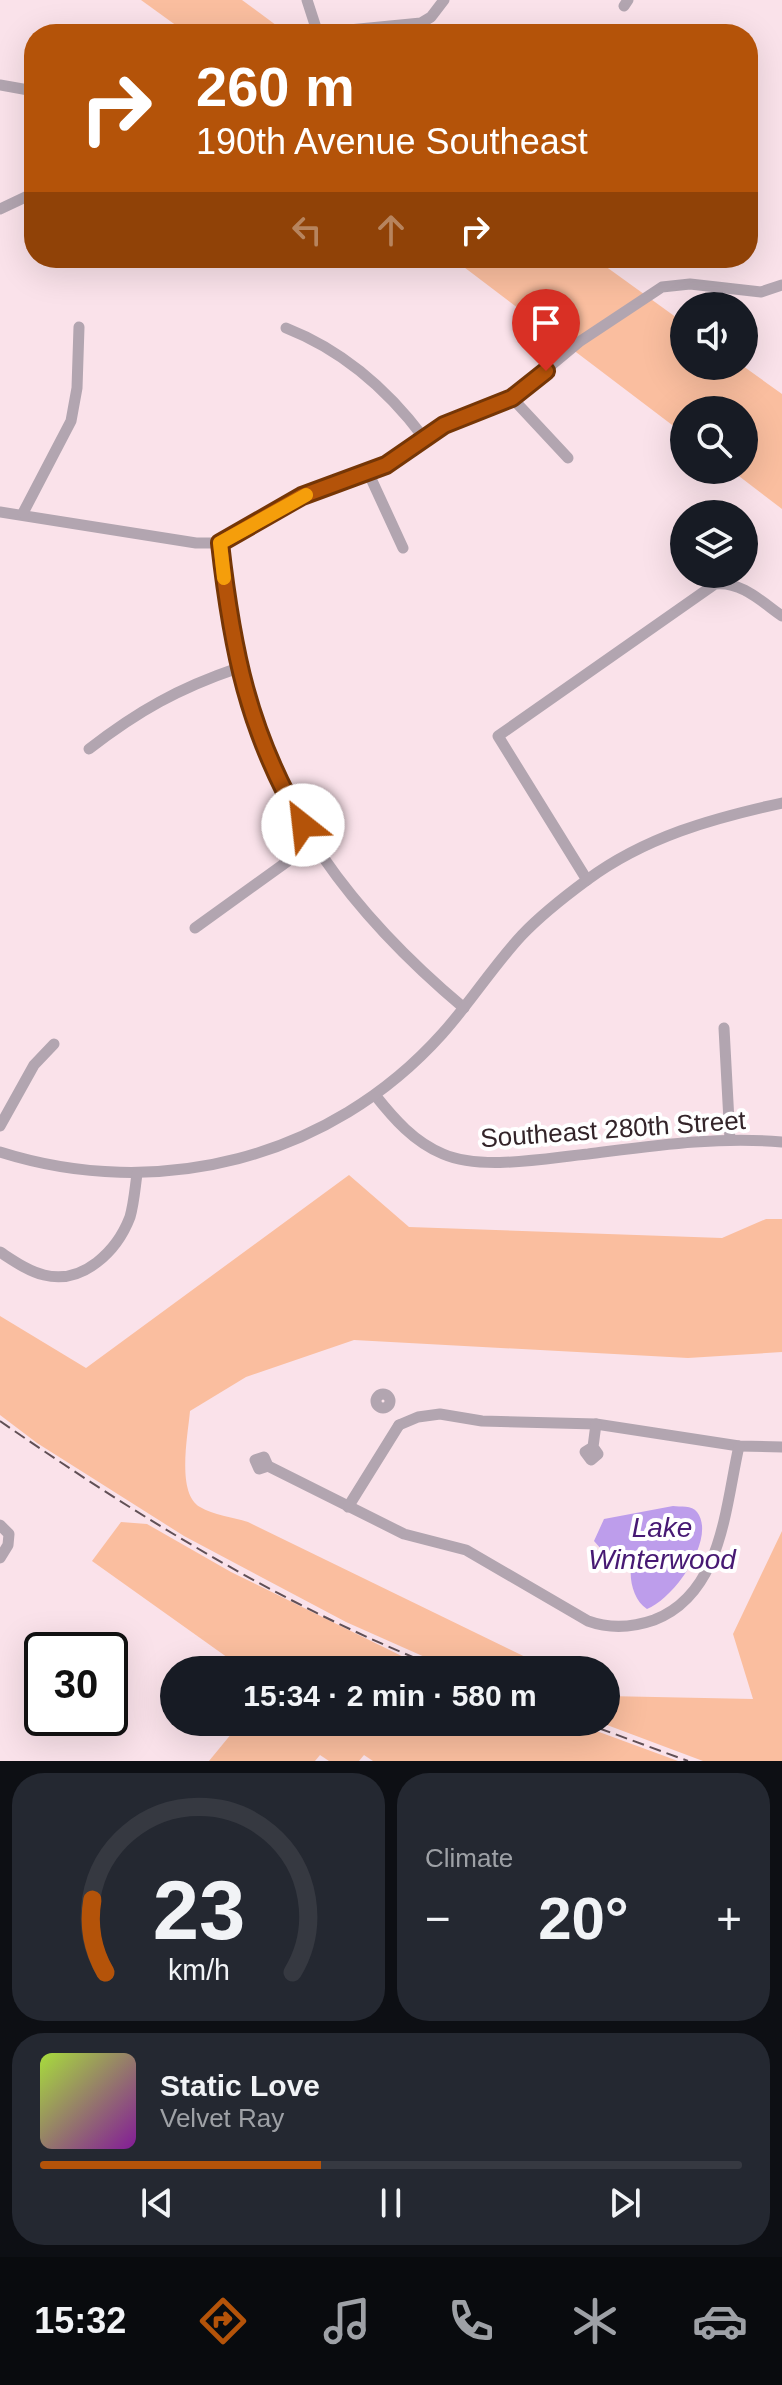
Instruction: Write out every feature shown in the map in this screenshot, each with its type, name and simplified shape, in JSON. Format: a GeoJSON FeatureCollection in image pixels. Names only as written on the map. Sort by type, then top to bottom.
{"type":"FeatureCollection","features":[{"type":"Feature","properties":{"kind":"street"},"geometry":{"type":"LineString","coordinates":[[307,0],[315,24]]}},
{"type":"Feature","properties":{"kind":"street"},"geometry":{"type":"LineString","coordinates":[[412,24],[431,17],[444,0]]}},
{"type":"Feature","properties":{"kind":"street"},"geometry":{"type":"LineString","coordinates":[[0,85],[24,89]]}},
{"type":"Feature","properties":{"kind":"street"},"geometry":{"type":"LineString","coordinates":[[0,209],[24,198]]}},
{"type":"Feature","properties":{"kind":"street"},"geometry":{"type":"LineString","coordinates":[[0,512],[23,513],[196,543],[220,543],[297,499],[386,465],[444,425],[512,398],[579,342],[662,287],[690,284],[761,292],[782,285]]}},
{"type":"Feature","properties":{"kind":"street"},"geometry":{"type":"LineString","coordinates":[[23,513],[71,421],[77,388],[79,327]]}},
{"type":"Feature","properties":{"kind":"street"},"geometry":{"type":"LineString","coordinates":[[286,328],[324,345],[360,371],[400,406],[424,438]]}},
{"type":"Feature","properties":{"kind":"street"},"geometry":{"type":"LineString","coordinates":[[512,398],[568,458]]}},
{"type":"Feature","properties":{"kind":"street"},"geometry":{"type":"LineString","coordinates":[[368,472],[403,548]]}},
{"type":"Feature","properties":{"kind":"street"},"geometry":{"type":"LineString","coordinates":[[220,543],[228,620],[238,668],[264,750],[313,843],[366,917],[398,950],[464,1008]]}},
{"type":"Feature","properties":{"kind":"street"},"geometry":{"type":"LineString","coordinates":[[587,880],[498,736],[715,584],[729,583],[739,587],[782,616]]}},
{"type":"Feature","properties":{"kind":"street"},"geometry":{"type":"LineString","coordinates":[[89,749],[156,700],[238,668]]}},
{"type":"Feature","properties":{"kind":"street"},"geometry":{"type":"LineString","coordinates":[[0,1152],[87,1171],[137,1174],[182,1171],[254,1154],[328,1124],[375,1095],[421,1055],[464,1008],[523,934],[587,880],[618,860],[675,832],[720,817],[782,803]]}},
{"type":"Feature","properties":{"kind":"street"},"geometry":{"type":"LineString","coordinates":[[195,928],[313,843]]}},
{"type":"Feature","properties":{"kind":"street"},"geometry":{"type":"LineString","coordinates":[[724,1028],[730,1140]]}},
{"type":"Feature","properties":{"kind":"street"},"geometry":{"type":"LineString","coordinates":[[0,1126],[34,1065],[54,1044]]}},
{"type":"Feature","properties":{"kind":"street","name":"Southeast 280th Street"},"geometry":{"type":"LineString","coordinates":[[375,1095],[392,1117],[414,1136],[443,1154],[462,1159],[528,1160],[730,1140],[782,1142]]}},
{"type":"Feature","properties":{"kind":"street"},"geometry":{"type":"LineString","coordinates":[[0,1252],[45,1275],[74,1275],[89,1268],[101,1259],[124,1231],[137,1174]]}},
{"type":"Feature","properties":{"kind":"street"},"geometry":{"type":"LineString","coordinates":[[387,1407],[399,1425]]}},
{"type":"Feature","properties":{"kind":"street"},"geometry":{"type":"LineString","coordinates":[[348,1507],[399,1425],[418,1417],[440,1414],[482,1421],[596,1424],[739,1446],[782,1447]]}},
{"type":"Feature","properties":{"kind":"street"},"geometry":{"type":"LineString","coordinates":[[593,1447],[596,1424]]}},
{"type":"Feature","properties":{"kind":"street"},"geometry":{"type":"LineString","coordinates":[[268,1466],[404,1534],[466,1550],[588,1621],[602,1626],[626,1627],[671,1612],[703,1580],[715,1551],[739,1446]]}},
{"type":"Feature","properties":{"kind":"street"},"geometry":{"type":"LineString","coordinates":[[0,1525],[9,1534],[8,1545],[0,1558]]}},
{"type":"Feature","properties":{"kind":"shaded area"},"geometry":{"type":"Polygon","coordinates":[[[141,0],[242,0],[274,24],[174,24],[141,0]]]}},
{"type":"Feature","properties":{"kind":"shaded area"},"geometry":{"type":"Polygon","coordinates":[[[465,268],[608,268],[670,313],[670,380],[758,380],[758,377],[782,394],[782,509],[749,484],[758,484],[758,396],[670,396],[670,423],[465,268]]]}},
{"type":"Feature","properties":{"kind":"shaded area"},"geometry":{"type":"Polygon","coordinates":[[[349,1175],[409,1227],[722,1238],[766,1219],[782,1219],[782,1352],[688,1358],[354,1340],[246,1377],[190,1411],[186,1477],[193,1500],[200,1507],[248,1522],[523,1656],[422,1656],[346,1622],[184,1536],[37,1443],[0,1415],[0,1316],[86,1368],[349,1175]]]}},
{"type":"Feature","properties":{"kind":"shaded area"},"geometry":{"type":"Polygon","coordinates":[[[121,1522],[147,1524],[231,1572],[402,1656],[225,1656],[92,1561],[121,1522]]]}},
{"type":"Feature","properties":{"kind":"shaded area"},"geometry":{"type":"Polygon","coordinates":[[[782,1531],[782,1761],[703,1761],[620,1730],[620,1696],[753,1699],[733,1634],[782,1531]]]}},
{"type":"Feature","properties":{"kind":"shaded area"},"geometry":{"type":"Polygon","coordinates":[[[230,1736],[610,1736],[678,1761],[373,1761],[364,1755],[359,1761],[329,1761],[320,1755],[315,1761],[209,1761],[230,1736]]]}},
{"type":"Feature","properties":{"kind":"water","name":"Lake Winterwood"},"geometry":{"type":"Polygon","coordinates":[[[673,1506],[689,1507],[697,1512],[702,1523],[701,1537],[690,1566],[680,1581],[658,1603],[647,1609],[638,1600],[633,1588],[632,1562],[625,1558],[609,1558],[594,1541],[604,1519],[673,1506]]]}},
{"type":"Feature","properties":{"kind":"railway"},"geometry":{"type":"LineString","coordinates":[[0,1421],[106,1492],[215,1559],[328,1619],[412,1656]]}},
{"type":"Feature","properties":{"kind":"railway"},"geometry":{"type":"LineString","coordinates":[[620,1736],[688,1761]]}},
{"type":"Feature","properties":{"kind":"slow traffic"},"geometry":{"type":"LineString","coordinates":[[224,578],[220,543],[306,495]]}},
{"type":"Feature","properties":{"kind":"route"},"geometry":{"type":"LineString","coordinates":[[303,825],[258,737],[228,620],[220,543],[302,496],[386,465],[444,425],[512,398],[546,371]]}}]}
